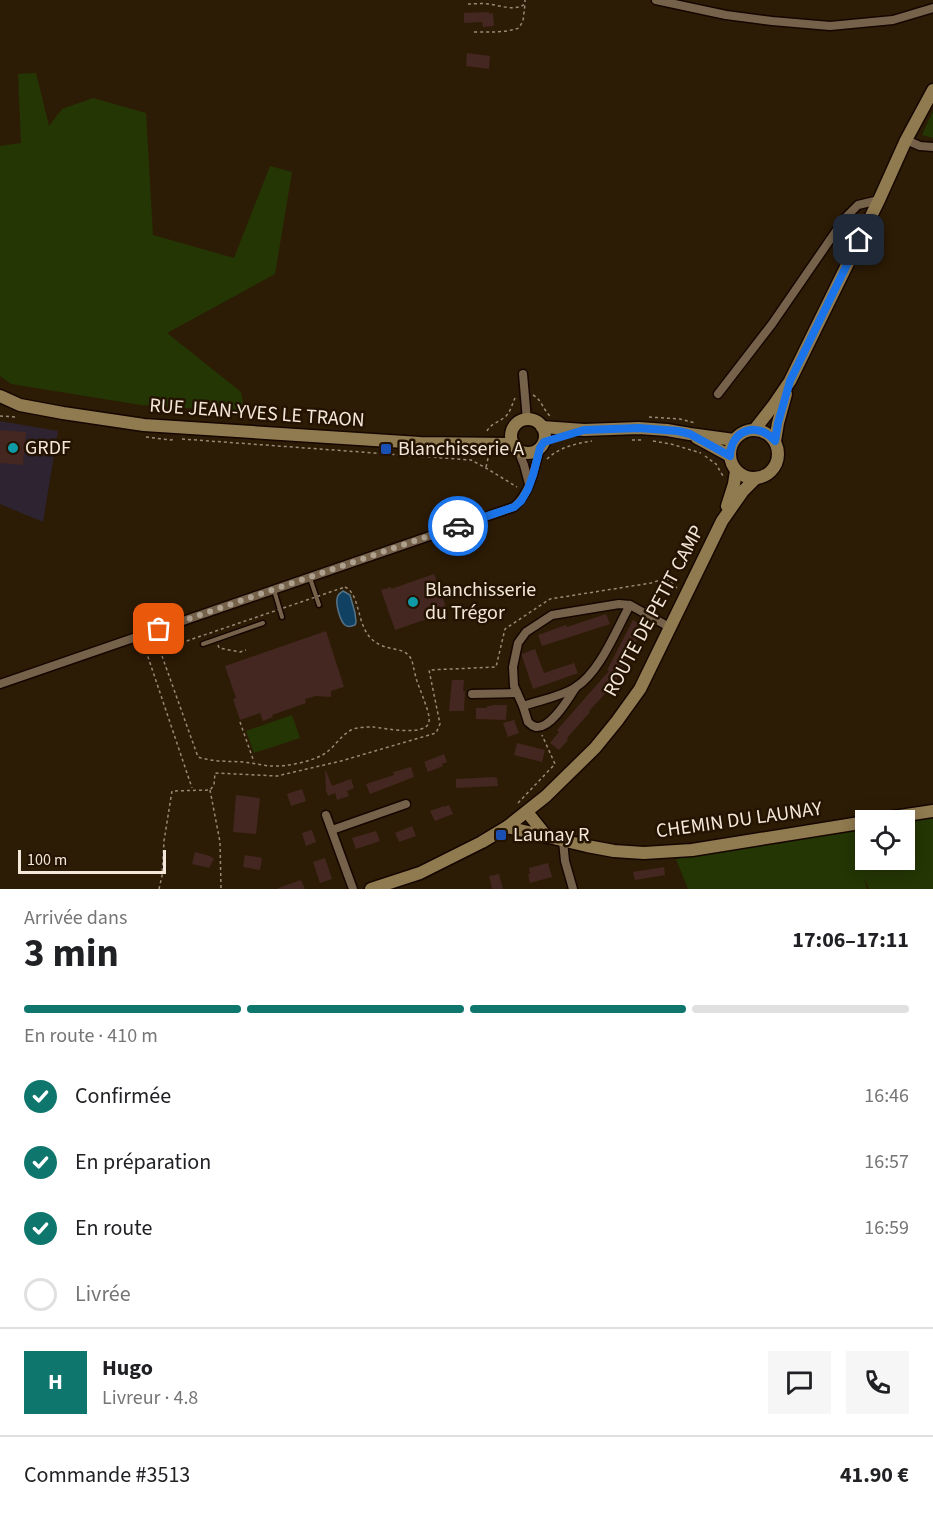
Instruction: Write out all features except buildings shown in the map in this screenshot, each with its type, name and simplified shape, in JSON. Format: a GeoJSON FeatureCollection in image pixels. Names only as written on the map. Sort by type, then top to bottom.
{"type":"FeatureCollection","features":[{"type":"Feature","properties":{"kind":"main road"},"geometry":{"type":"LineString","coordinates":[[755,429],[770,435],[775,441],[779,457],[777,464],[766,476],[748,478],[733,467],[730,456],[734,440],[740,434],[755,429],[790,381],[906,140],[933,90]]}},
{"type":"Feature","properties":{"kind":"main road"},"geometry":{"type":"LineString","coordinates":[[775,441],[790,381]]}},
{"type":"Feature","properties":{"kind":"main road","name":"RUE JEAN-YVES LE TRAON"},"geometry":{"type":"LineString","coordinates":[[0,396],[20,405],[144,425],[409,442],[465,444],[488,441]]}},
{"type":"Feature","properties":{"kind":"main road"},"geometry":{"type":"LineString","coordinates":[[0,405],[20,405]]}},
{"type":"Feature","properties":{"kind":"main road"},"geometry":{"type":"LineString","coordinates":[[488,441],[527,420],[537,422],[542,427],[545,432],[542,445]]}},
{"type":"Feature","properties":{"kind":"main road"},"geometry":{"type":"LineString","coordinates":[[542,427],[584,430],[639,428],[734,440]]}},
{"type":"Feature","properties":{"kind":"main road"},"geometry":{"type":"LineString","coordinates":[[513,429],[512,437],[516,447]]}},
{"type":"Feature","properties":{"kind":"main road"},"geometry":{"type":"LineString","coordinates":[[488,441],[516,447],[527,453],[536,451],[542,445],[584,430]]}},
{"type":"Feature","properties":{"kind":"main road"},"geometry":{"type":"LineString","coordinates":[[690,434],[730,456]]}},
{"type":"Feature","properties":{"kind":"main road","name":"ROUTE DE PETIT CAMP"},"geometry":{"type":"LineString","coordinates":[[371,889],[420,873],[507,827],[522,808],[546,796],[595,748],[640,689],[722,521],[736,471]]}},
{"type":"Feature","properties":{"kind":"main road","name":"ROUTE DE PETIT CAMP"},"geometry":{"type":"LineString","coordinates":[[722,521],[743,491],[756,478]]}},
{"type":"Feature","properties":{"kind":"main road"},"geometry":{"type":"LineString","coordinates":[[522,808],[547,837]]}},
{"type":"Feature","properties":{"kind":"main road"},"geometry":{"type":"LineString","coordinates":[[915,814],[933,811]]}},
{"type":"Feature","properties":{"kind":"main road","name":"CHEMIN DU LAUNAY"},"geometry":{"type":"LineString","coordinates":[[507,827],[563,841],[644,853],[692,850],[855,824]]}},
{"type":"Feature","properties":{"kind":"street"},"geometry":{"type":"LineString","coordinates":[[656,0],[726,15],[830,26],[893,20],[933,8]]}},
{"type":"Feature","properties":{"kind":"street"},"geometry":{"type":"LineString","coordinates":[[906,140],[920,146],[933,147]]}},
{"type":"Feature","properties":{"kind":"street"},"geometry":{"type":"LineString","coordinates":[[718,394],[772,324],[845,218],[858,205],[879,200]]}},
{"type":"Feature","properties":{"kind":"street"},"geometry":{"type":"LineString","coordinates":[[523,374],[527,420]]}},
{"type":"Feature","properties":{"kind":"street"},"geometry":{"type":"LineString","coordinates":[[0,684],[514,507],[521,501],[529,484],[542,445]]}},
{"type":"Feature","properties":{"kind":"street"},"geometry":{"type":"LineString","coordinates":[[516,447],[529,484]]}},
{"type":"Feature","properties":{"kind":"street"},"geometry":{"type":"LineString","coordinates":[[630,605],[596,669],[576,687],[566,703],[548,723],[536,727],[528,722],[512,678],[518,643],[526,632],[552,615],[619,604],[630,605],[671,628]]}},
{"type":"Feature","properties":{"kind":"street"},"geometry":{"type":"LineString","coordinates":[[523,706],[576,687]]}},
{"type":"Feature","properties":{"kind":"street"},"geometry":{"type":"LineString","coordinates":[[472,694],[517,693]]}},
{"type":"Feature","properties":{"kind":"street"},"geometry":{"type":"LineString","coordinates":[[332,830],[406,804]]}},
{"type":"Feature","properties":{"kind":"street"},"geometry":{"type":"LineString","coordinates":[[326,815],[353,889]]}},
{"type":"Feature","properties":{"kind":"street"},"geometry":{"type":"LineString","coordinates":[[563,841],[565,861],[573,889]]}},
{"type":"Feature","properties":{"kind":"lane"},"geometry":{"type":"LineString","coordinates":[[310,577],[319,605]]}},
{"type":"Feature","properties":{"kind":"lane"},"geometry":{"type":"LineString","coordinates":[[274,590],[282,617]]}},
{"type":"Feature","properties":{"kind":"lane"},"geometry":{"type":"LineString","coordinates":[[203,644],[263,623]]}},
{"type":"Feature","properties":{"kind":"path"},"geometry":{"type":"LineString","coordinates":[[474,32],[495,33],[519,28],[523,21],[525,0]]}},
{"type":"Feature","properties":{"kind":"path"},"geometry":{"type":"LineString","coordinates":[[468,4],[520,8],[525,4]]}},
{"type":"Feature","properties":{"kind":"path"},"geometry":{"type":"LineString","coordinates":[[486,468],[489,449],[486,429],[504,418],[510,411],[516,396],[525,393]]}},
{"type":"Feature","properties":{"kind":"path"},"geometry":{"type":"LineString","coordinates":[[221,889],[220,842],[210,790],[214,785],[215,772],[277,776],[341,761],[436,733],[440,724],[429,670],[496,667],[505,630],[550,599],[651,583],[666,578],[680,591]]}},
{"type":"Feature","properties":{"kind":"path"},"geometry":{"type":"LineString","coordinates":[[348,588],[355,598],[362,624],[371,640],[409,655],[429,714],[429,723],[424,728],[413,730],[399,731],[373,727],[358,729],[348,732],[318,757],[278,766],[215,761],[198,757],[161,651],[317,597],[348,588]]}},
{"type":"Feature","properties":{"kind":"path"},"geometry":{"type":"LineString","coordinates":[[141,636],[192,790]]}},
{"type":"Feature","properties":{"kind":"path"},"geometry":{"type":"LineString","coordinates":[[216,639],[219,648],[240,652],[246,650]]}},
{"type":"Feature","properties":{"kind":"path"},"geometry":{"type":"LineString","coordinates":[[240,722],[255,763]]}},
{"type":"Feature","properties":{"kind":"path"},"geometry":{"type":"LineString","coordinates":[[522,808],[520,800],[555,764],[543,736],[536,727]]}},
{"type":"Feature","properties":{"kind":"path"},"geometry":{"type":"LineString","coordinates":[[159,889],[172,791],[210,790]]}},
{"type":"Feature","properties":{"kind":"shaded area"},"geometry":{"type":"Polygon","coordinates":[[[0,421],[58,431],[43,522],[0,504],[0,421]]]}},
{"type":"Feature","properties":{"kind":"green space"},"geometry":{"type":"Polygon","coordinates":[[[36,73],[49,126],[62,109],[93,98],[146,113],[153,235],[234,258],[270,166],[292,172],[275,274],[167,333],[241,392],[245,412],[141,405],[11,384],[0,376],[0,146],[21,143],[18,74],[36,73]]]}},
{"type":"Feature","properties":{"kind":"green space"},"geometry":{"type":"Polygon","coordinates":[[[933,111],[933,138],[922,135],[933,111]]]}},
{"type":"Feature","properties":{"kind":"green space"},"geometry":{"type":"Polygon","coordinates":[[[292,715],[300,738],[254,753],[246,731],[292,715]]]}},
{"type":"Feature","properties":{"kind":"green space"},"geometry":{"type":"Polygon","coordinates":[[[915,819],[933,819],[933,889],[869,889],[864,878],[867,889],[688,889],[676,859],[761,844],[779,844],[809,836],[855,831],[855,870],[915,870],[915,819]]]}},
{"type":"Feature","properties":{"kind":"water"},"geometry":{"type":"Polygon","coordinates":[[[343,591],[350,595],[355,613],[355,625],[346,626],[340,617],[337,597],[343,591]]]}},
{"type":"Feature","properties":{"kind":"way so far"},"geometry":{"type":"LineString","coordinates":[[159,629],[458,526]]}},
{"type":"Feature","properties":{"kind":"place","name":"GRDF"},"geometry":{"type":"Point","coordinates":[13,448]}},
{"type":"Feature","properties":{"kind":"place","name":"Blanchisserie A"},"geometry":{"type":"Point","coordinates":[386,449]}},
{"type":"Feature","properties":{"kind":"place","name":"Blanchisserie du Trégor"},"geometry":{"type":"Point","coordinates":[413,602]}},
{"type":"Feature","properties":{"kind":"place","name":"Launay R"},"geometry":{"type":"Point","coordinates":[501,835]}},
{"type":"Feature","properties":{"kind":"route"},"geometry":{"type":"LineString","coordinates":[[458,526],[514,507],[521,501],[528,489],[540,448],[544,442],[584,430],[639,428],[678,431],[690,434],[730,456],[734,440],[747,431],[755,429],[764,432],[775,441],[790,381],[859,240]]}}]}
